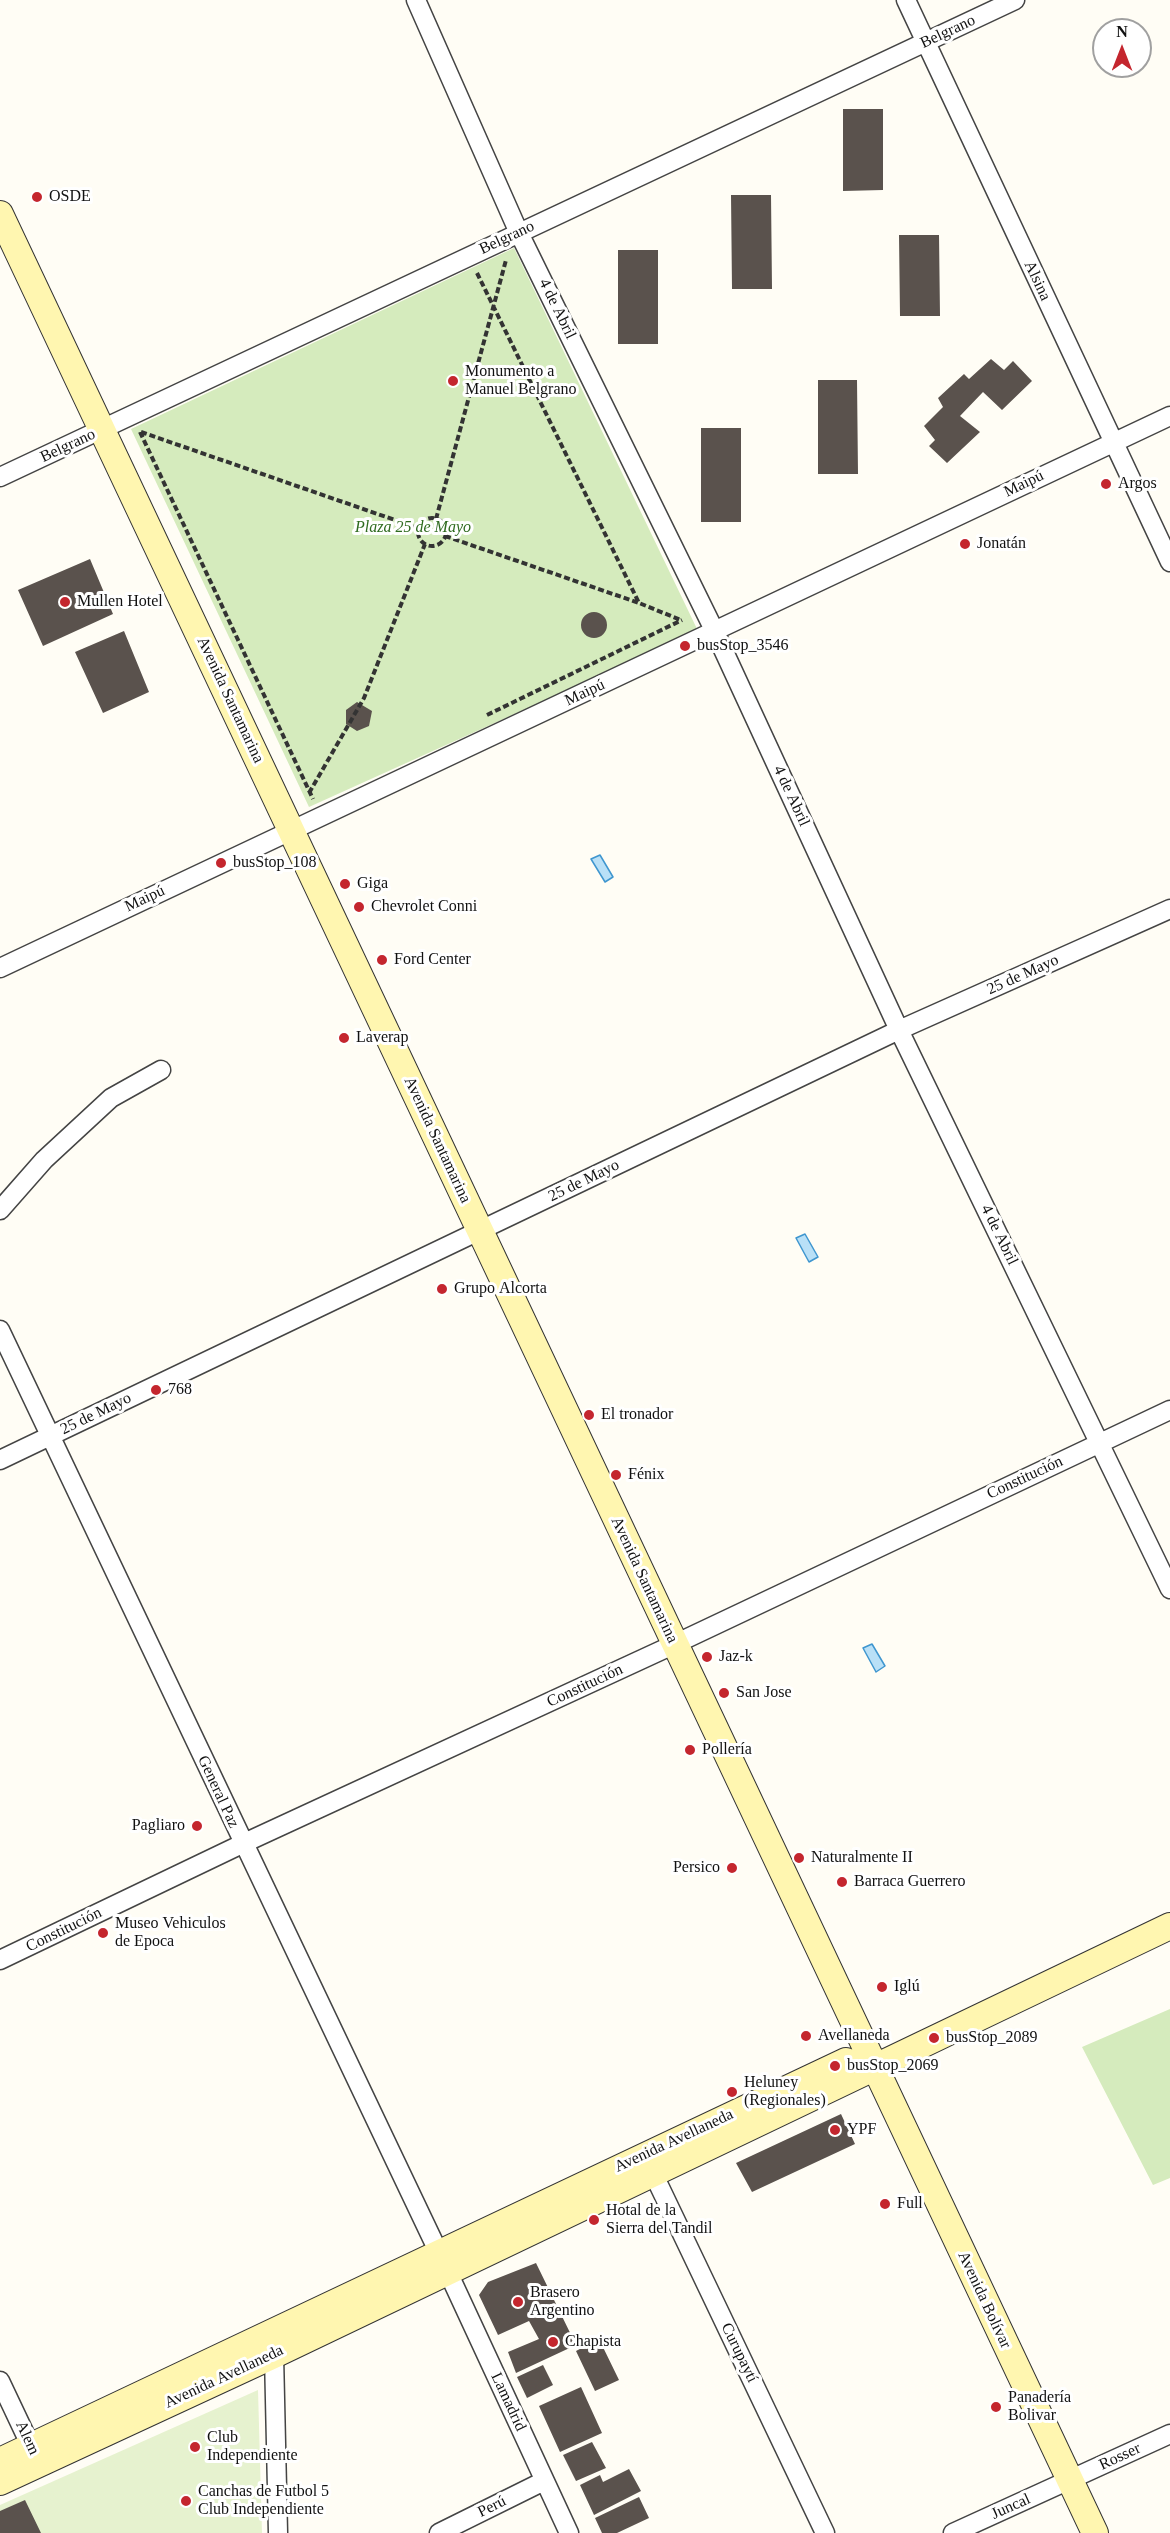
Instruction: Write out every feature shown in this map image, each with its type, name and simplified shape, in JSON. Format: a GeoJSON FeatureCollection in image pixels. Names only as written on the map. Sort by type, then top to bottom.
{"type":"FeatureCollection","features":[{"type":"Feature","properties":{"kind":"main road","name":"Avenida Santamarina"},"geometry":{"type":"LineString","coordinates":[[0,214],[870,2059]]}},
{"type":"Feature","properties":{"kind":"main road","name":"Avenida Avellaneda"},"geometry":{"type":"LineString","coordinates":[[0,2461],[35,2455],[274,2355],[443,2261],[653,2173],[870,2059],[1170,1907]]}},
{"type":"Feature","properties":{"kind":"main road","name":"Avenida Avellaneda"},"geometry":{"type":"LineString","coordinates":[[0,2482],[35,2455],[443,2261],[870,2059],[1170,1926]]}},
{"type":"Feature","properties":{"kind":"main road","name":"Avenida Bolívar"},"geometry":{"type":"LineString","coordinates":[[870,2059],[1095,2533]]}},
{"type":"Feature","properties":{"kind":"street","name":"4 de Abril"},"geometry":{"type":"LineString","coordinates":[[416,0],[519,232],[715,632],[899,1030],[1170,1589]]}},
{"type":"Feature","properties":{"kind":"street","name":"Alsina"},"geometry":{"type":"LineString","coordinates":[[906,0],[1170,562]]}},
{"type":"Feature","properties":{"kind":"street","name":"Belgrano"},"geometry":{"type":"LineString","coordinates":[[0,477],[1016,0]]}},
{"type":"Feature","properties":{"kind":"street","name":"Maipú"},"geometry":{"type":"LineString","coordinates":[[0,968],[1170,416]]}},
{"type":"Feature","properties":{"kind":"street","name":"25 de Mayo"},"geometry":{"type":"LineString","coordinates":[[0,1460],[899,1030],[1170,909]]}},
{"type":"Feature","properties":{"kind":"street"},"geometry":{"type":"LineString","coordinates":[[0,1210],[44,1160],[111,1098],[161,1070]]}},
{"type":"Feature","properties":{"kind":"street","name":"General Paz"},"geometry":{"type":"LineString","coordinates":[[0,1330],[242,1844],[443,2261]]}},
{"type":"Feature","properties":{"kind":"street","name":"Constitución"},"geometry":{"type":"LineString","coordinates":[[0,1960],[242,1844],[675,1644],[1170,1410]]}},
{"type":"Feature","properties":{"kind":"street","name":"Curupaytí"},"geometry":{"type":"LineString","coordinates":[[653,2173],[825,2533]]}},
{"type":"Feature","properties":{"kind":"street","name":"Lamadrid"},"geometry":{"type":"LineString","coordinates":[[443,2261],[569,2533]]}},
{"type":"Feature","properties":{"kind":"street"},"geometry":{"type":"LineString","coordinates":[[274,2355],[278,2533]]}},
{"type":"Feature","properties":{"kind":"street","name":"Alem"},"geometry":{"type":"LineString","coordinates":[[0,2381],[35,2455]]}},
{"type":"Feature","properties":{"kind":"street","name":"Rosser"},"geometry":{"type":"LineString","coordinates":[[1070,2480],[1170,2434]]}},
{"type":"Feature","properties":{"kind":"street","name":"Juncal"},"geometry":{"type":"LineString","coordinates":[[953,2533],[1070,2480]]}},
{"type":"Feature","properties":{"kind":"street","name":"Perú"},"geometry":{"type":"LineString","coordinates":[[439,2533],[544,2481]]}},
{"type":"Feature","properties":{"kind":"path"},"geometry":{"type":"LineString","coordinates":[[436,519],[507,257]]}},
{"type":"Feature","properties":{"kind":"path"},"geometry":{"type":"LineString","coordinates":[[476,271],[639,603]]}},
{"type":"Feature","properties":{"kind":"path"},"geometry":{"type":"LineString","coordinates":[[322,794],[312,800],[140,431],[418,528]]}},
{"type":"Feature","properties":{"kind":"path"},"geometry":{"type":"LineString","coordinates":[[436,519],[445,527],[445,536],[435,546],[426,544],[419,538],[418,528],[423,521],[436,519]]}},
{"type":"Feature","properties":{"kind":"path"},"geometry":{"type":"LineString","coordinates":[[445,536],[682,620],[481,718]]}},
{"type":"Feature","properties":{"kind":"path"},"geometry":{"type":"LineString","coordinates":[[309,793],[364,698],[426,544]]}},
{"type":"Feature","properties":{"kind":"green space","name":"Plaza 25 de Mayo"},"geometry":{"type":"Polygon","coordinates":[[[514,248],[698,631],[309,807],[131,429],[514,248]]]}},
{"type":"Feature","properties":{"kind":"green space"},"geometry":{"type":"Polygon","coordinates":[[[1170,2009],[1170,2178],[1153,2185],[1082,2047],[1170,2009]]]}},
{"type":"Feature","properties":{"kind":"green space","name":"Club Independiente"},"geometry":{"type":"Polygon","coordinates":[[[258,2390],[262,2533],[0,2533],[0,2505],[258,2390]]]}},
{"type":"Feature","properties":{"kind":"water"},"geometry":{"type":"Polygon","coordinates":[[[600,855],[613,877],[605,882],[591,859],[600,855]]]}},
{"type":"Feature","properties":{"kind":"water"},"geometry":{"type":"Polygon","coordinates":[[[805,1234],[818,1257],[809,1262],[796,1238],[805,1234]]]}},
{"type":"Feature","properties":{"kind":"water"},"geometry":{"type":"Polygon","coordinates":[[[872,1644],[885,1666],[876,1672],[863,1648],[872,1644]]]}},
{"type":"Feature","properties":{"kind":"building"},"geometry":{"type":"Polygon","coordinates":[[[843,109],[883,109],[883,190],[843,191],[843,109]]]}},
{"type":"Feature","properties":{"kind":"building"},"geometry":{"type":"Polygon","coordinates":[[[731,195],[771,195],[772,289],[732,289],[731,195]]]}},
{"type":"Feature","properties":{"kind":"building"},"geometry":{"type":"Polygon","coordinates":[[[899,235],[939,235],[940,316],[900,316],[899,235]]]}},
{"type":"Feature","properties":{"kind":"building"},"geometry":{"type":"Polygon","coordinates":[[[618,250],[658,250],[658,344],[618,344],[618,250]]]}},
{"type":"Feature","properties":{"kind":"building"},"geometry":{"type":"Polygon","coordinates":[[[991,359],[1004,370],[1013,361],[1032,381],[1002,410],[983,392],[960,416],[980,432],[947,463],[929,446],[935,440],[924,426],[943,407],[938,398],[964,374],[969,379],[991,359]]]}},
{"type":"Feature","properties":{"kind":"building"},"geometry":{"type":"Polygon","coordinates":[[[818,380],[857,380],[858,474],[818,474],[818,380]]]}},
{"type":"Feature","properties":{"kind":"building"},"geometry":{"type":"Polygon","coordinates":[[[701,428],[741,428],[741,522],[701,522],[701,428]]]}},
{"type":"Feature","properties":{"kind":"building","name":"Mullen Hotel"},"geometry":{"type":"Polygon","coordinates":[[[90,559],[113,614],[43,646],[18,590],[90,559]]]}},
{"type":"Feature","properties":{"kind":"building"},"geometry":{"type":"Polygon","coordinates":[[[594,612],[603,616],[607,625],[603,634],[594,638],[585,634],[581,625],[585,616],[594,612]]]}},
{"type":"Feature","properties":{"kind":"building"},"geometry":{"type":"Polygon","coordinates":[[[124,631],[149,692],[103,713],[75,652],[124,631]]]}},
{"type":"Feature","properties":{"kind":"building"},"geometry":{"type":"Polygon","coordinates":[[[357,702],[372,711],[369,726],[357,731],[346,724],[346,710],[357,702]]]}},
{"type":"Feature","properties":{"kind":"building"},"geometry":{"type":"Polygon","coordinates":[[[841,2114],[855,2144],[752,2192],[736,2163],[841,2114]]]}},
{"type":"Feature","properties":{"kind":"building","name":"Brasero Argentino"},"geometry":{"type":"Polygon","coordinates":[[[536,2263],[576,2345],[516,2373],[508,2352],[539,2339],[529,2321],[498,2335],[479,2295],[488,2282],[536,2263]]]}},
{"type":"Feature","properties":{"kind":"building"},"geometry":{"type":"Polygon","coordinates":[[[599,2339],[619,2380],[595,2391],[576,2351],[599,2339]]]}},
{"type":"Feature","properties":{"kind":"building"},"geometry":{"type":"Polygon","coordinates":[[[543,2365],[553,2385],[527,2398],[517,2377],[543,2365]]]}},
{"type":"Feature","properties":{"kind":"building"},"geometry":{"type":"Polygon","coordinates":[[[581,2387],[602,2433],[560,2452],[539,2406],[581,2387]]]}},
{"type":"Feature","properties":{"kind":"building"},"geometry":{"type":"Polygon","coordinates":[[[592,2442],[606,2468],[576,2481],[563,2455],[592,2442]]]}},
{"type":"Feature","properties":{"kind":"building"},"geometry":{"type":"Polygon","coordinates":[[[629,2469],[641,2491],[594,2515],[580,2485],[600,2475],[603,2482],[629,2469]]]}},
{"type":"Feature","properties":{"kind":"building"},"geometry":{"type":"Polygon","coordinates":[[[639,2497],[649,2518],[617,2533],[602,2533],[595,2518],[639,2497]]]}},
{"type":"Feature","properties":{"kind":"building"},"geometry":{"type":"Polygon","coordinates":[[[25,2500],[41,2533],[0,2533],[0,2511],[25,2500]]]}},
{"type":"Feature","properties":{"kind":"place","name":"OSDE"},"geometry":{"type":"Point","coordinates":[37,197]}},
{"type":"Feature","properties":{"kind":"place","name":"Monumento a Manuel Belgrano"},"geometry":{"type":"Point","coordinates":[453,381]}},
{"type":"Feature","properties":{"kind":"place","name":"Argos"},"geometry":{"type":"Point","coordinates":[1106,484]}},
{"type":"Feature","properties":{"kind":"place","name":"Jonatán"},"geometry":{"type":"Point","coordinates":[965,544]}},
{"type":"Feature","properties":{"kind":"place","name":"Mullen Hotel"},"geometry":{"type":"Point","coordinates":[65,602]}},
{"type":"Feature","properties":{"kind":"place","name":"busStop_3546"},"geometry":{"type":"Point","coordinates":[685,646]}},
{"type":"Feature","properties":{"kind":"place","name":"busStop_108"},"geometry":{"type":"Point","coordinates":[221,863]}},
{"type":"Feature","properties":{"kind":"place","name":"Giga"},"geometry":{"type":"Point","coordinates":[345,884]}},
{"type":"Feature","properties":{"kind":"place","name":"Chevrolet Conni"},"geometry":{"type":"Point","coordinates":[359,907]}},
{"type":"Feature","properties":{"kind":"place","name":"Ford Center"},"geometry":{"type":"Point","coordinates":[382,960]}},
{"type":"Feature","properties":{"kind":"place","name":"Laverap"},"geometry":{"type":"Point","coordinates":[344,1038]}},
{"type":"Feature","properties":{"kind":"place","name":"Grupo Alcorta"},"geometry":{"type":"Point","coordinates":[442,1289]}},
{"type":"Feature","properties":{"kind":"place","name":"768"},"geometry":{"type":"Point","coordinates":[156,1390]}},
{"type":"Feature","properties":{"kind":"place","name":"El tronador"},"geometry":{"type":"Point","coordinates":[589,1415]}},
{"type":"Feature","properties":{"kind":"place","name":"Fénix"},"geometry":{"type":"Point","coordinates":[616,1475]}},
{"type":"Feature","properties":{"kind":"place","name":"Jaz-k"},"geometry":{"type":"Point","coordinates":[707,1657]}},
{"type":"Feature","properties":{"kind":"place","name":"San Jose"},"geometry":{"type":"Point","coordinates":[724,1693]}},
{"type":"Feature","properties":{"kind":"place","name":"Pollería"},"geometry":{"type":"Point","coordinates":[690,1750]}},
{"type":"Feature","properties":{"kind":"place","name":"Pagliaro"},"geometry":{"type":"Point","coordinates":[197,1826]}},
{"type":"Feature","properties":{"kind":"place","name":"Naturalmente II"},"geometry":{"type":"Point","coordinates":[799,1858]}},
{"type":"Feature","properties":{"kind":"place","name":"Persico"},"geometry":{"type":"Point","coordinates":[732,1868]}},
{"type":"Feature","properties":{"kind":"place","name":"Barraca Guerrero"},"geometry":{"type":"Point","coordinates":[842,1882]}},
{"type":"Feature","properties":{"kind":"place","name":"Museo Vehiculos de Epoca"},"geometry":{"type":"Point","coordinates":[103,1933]}},
{"type":"Feature","properties":{"kind":"place","name":"Iglú"},"geometry":{"type":"Point","coordinates":[882,1987]}},
{"type":"Feature","properties":{"kind":"place","name":"Avellaneda"},"geometry":{"type":"Point","coordinates":[806,2036]}},
{"type":"Feature","properties":{"kind":"place","name":"busStop_2089"},"geometry":{"type":"Point","coordinates":[934,2038]}},
{"type":"Feature","properties":{"kind":"place","name":"busStop_2069"},"geometry":{"type":"Point","coordinates":[835,2066]}},
{"type":"Feature","properties":{"kind":"place","name":"Heluney (Regionales)"},"geometry":{"type":"Point","coordinates":[732,2092]}},
{"type":"Feature","properties":{"kind":"place","name":"YPF"},"geometry":{"type":"Point","coordinates":[835,2130]}},
{"type":"Feature","properties":{"kind":"place","name":"Full"},"geometry":{"type":"Point","coordinates":[885,2204]}},
{"type":"Feature","properties":{"kind":"place","name":"Hotal de la Sierra del Tandil"},"geometry":{"type":"Point","coordinates":[594,2220]}},
{"type":"Feature","properties":{"kind":"place","name":"Brasero Argentino"},"geometry":{"type":"Point","coordinates":[518,2302]}},
{"type":"Feature","properties":{"kind":"place","name":"Chapista"},"geometry":{"type":"Point","coordinates":[553,2342]}},
{"type":"Feature","properties":{"kind":"place","name":"Panadería Bolivar"},"geometry":{"type":"Point","coordinates":[996,2407]}},
{"type":"Feature","properties":{"kind":"place","name":"Club Independiente"},"geometry":{"type":"Point","coordinates":[195,2447]}},
{"type":"Feature","properties":{"kind":"place","name":"Canchas de Futbol 5 Club Independiente"},"geometry":{"type":"Point","coordinates":[186,2501]}}]}
